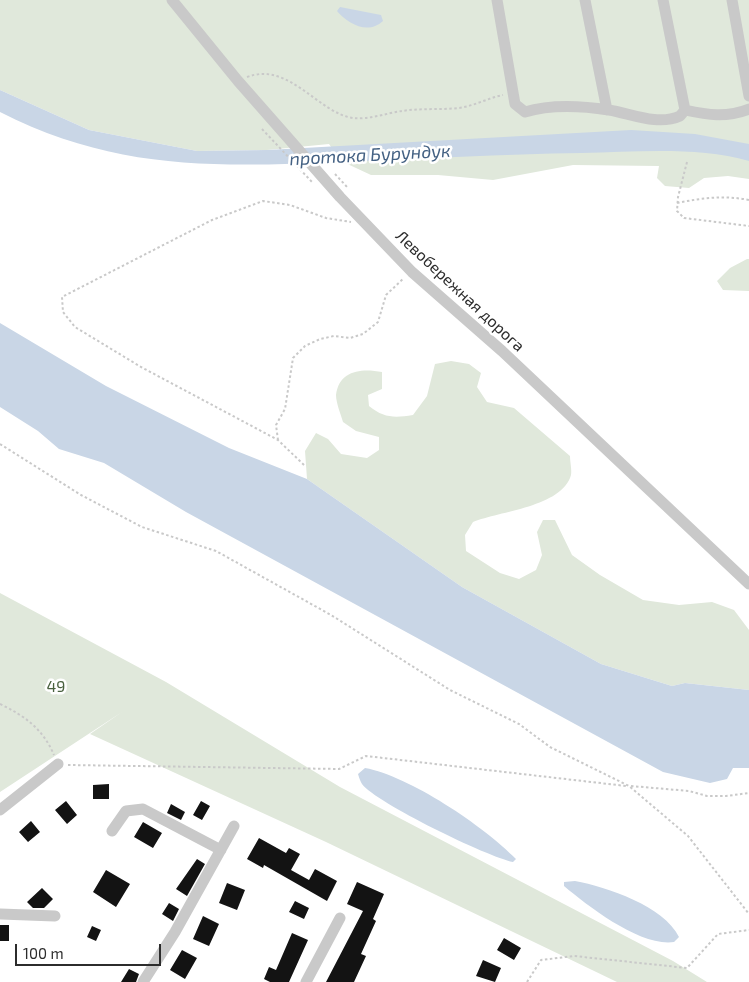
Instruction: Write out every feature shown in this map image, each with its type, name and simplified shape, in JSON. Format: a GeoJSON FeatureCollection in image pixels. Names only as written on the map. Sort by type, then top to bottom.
{"type":"FeatureCollection","features":[{"type":"Feature","properties":{"kind":"street","name":"Левобережная дорога"},"geometry":{"type":"LineString","coordinates":[[172,0],[238,81],[340,196],[412,272],[502,352],[749,584]]}},
{"type":"Feature","properties":{"kind":"street"},"geometry":{"type":"LineString","coordinates":[[497,0],[514,93],[514,104],[525,112],[542,107],[607,110],[660,121],[680,116],[685,110]]}},
{"type":"Feature","properties":{"kind":"street"},"geometry":{"type":"LineString","coordinates":[[585,0],[607,110]]}},
{"type":"Feature","properties":{"kind":"street"},"geometry":{"type":"LineString","coordinates":[[663,0],[685,110]]}},
{"type":"Feature","properties":{"kind":"street"},"geometry":{"type":"LineString","coordinates":[[732,0],[749,96]]}},
{"type":"Feature","properties":{"kind":"street"},"geometry":{"type":"LineString","coordinates":[[685,110],[712,116],[728,116],[749,109]]}},
{"type":"Feature","properties":{"kind":"street"},"geometry":{"type":"LineString","coordinates":[[0,810],[58,764]]}},
{"type":"Feature","properties":{"kind":"street"},"geometry":{"type":"LineString","coordinates":[[112,830],[126,811],[143,809],[221,850]]}},
{"type":"Feature","properties":{"kind":"street"},"geometry":{"type":"LineString","coordinates":[[143,982],[176,932],[234,826]]}},
{"type":"Feature","properties":{"kind":"street"},"geometry":{"type":"LineString","coordinates":[[0,914],[55,916]]}},
{"type":"Feature","properties":{"kind":"street"},"geometry":{"type":"LineString","coordinates":[[306,982],[340,918]]}},
{"type":"Feature","properties":{"kind":"path"},"geometry":{"type":"LineString","coordinates":[[238,81],[254,74],[276,75],[313,94],[340,115],[355,118],[420,108],[460,108],[514,93]]}},
{"type":"Feature","properties":{"kind":"path"},"geometry":{"type":"LineString","coordinates":[[262,129],[317,188]]}},
{"type":"Feature","properties":{"kind":"path"},"geometry":{"type":"LineString","coordinates":[[687,162],[677,203],[677,211],[684,218],[749,226]]}},
{"type":"Feature","properties":{"kind":"path"},"geometry":{"type":"LineString","coordinates":[[677,203],[707,197],[735,197],[749,200]]}},
{"type":"Feature","properties":{"kind":"path"},"geometry":{"type":"LineString","coordinates":[[304,465],[278,440],[141,367],[75,327],[62,312],[62,297],[212,220],[263,201],[290,205],[326,218],[368,225]]}},
{"type":"Feature","properties":{"kind":"path"},"geometry":{"type":"LineString","coordinates":[[278,440],[276,425],[285,409],[293,358],[305,346],[320,339],[334,336],[350,338],[363,334],[378,322],[386,295],[412,272]]}},
{"type":"Feature","properties":{"kind":"path"},"geometry":{"type":"LineString","coordinates":[[0,444],[81,495],[142,527],[216,551],[331,615],[450,690],[519,724],[550,747],[629,786],[688,836],[749,914]]}},
{"type":"Feature","properties":{"kind":"path"},"geometry":{"type":"LineString","coordinates":[[0,704],[19,713],[38,727],[48,741],[58,764],[339,769],[366,756],[689,791],[707,796],[749,793]]}},
{"type":"Feature","properties":{"kind":"path"},"geometry":{"type":"LineString","coordinates":[[527,982],[541,960],[574,956],[687,968],[718,934],[749,930]]}},
{"type":"Feature","properties":{"kind":"green space"},"geometry":{"type":"Polygon","coordinates":[[[0,0],[749,0],[749,179],[728,176],[704,178],[689,188],[665,186],[657,178],[659,166],[573,165],[493,180],[438,175],[371,175],[341,161],[329,144],[267,150],[197,151],[89,130],[0,90],[0,0]]]}},
{"type":"Feature","properties":{"kind":"green space"},"geometry":{"type":"Polygon","coordinates":[[[749,259],[749,291],[723,290],[717,281],[730,268],[749,259]]]}},
{"type":"Feature","properties":{"kind":"green space"},"geometry":{"type":"Polygon","coordinates":[[[451,361],[469,364],[481,373],[477,387],[487,402],[514,408],[570,456],[571,468],[571,475],[565,486],[556,494],[529,506],[473,522],[465,535],[466,551],[500,573],[519,579],[536,570],[542,555],[537,532],[543,520],[555,520],[572,555],[600,575],[643,600],[679,605],[712,602],[734,610],[749,630],[749,690],[685,683],[672,686],[601,664],[462,587],[307,479],[305,451],[316,433],[328,439],[341,454],[367,458],[379,450],[379,437],[356,431],[343,422],[336,395],[342,380],[359,371],[382,372],[382,389],[368,395],[369,406],[385,415],[395,417],[413,415],[427,396],[435,364],[451,361]]]}},
{"type":"Feature","properties":{"kind":"green space","name":"49"},"geometry":{"type":"Polygon","coordinates":[[[0,593],[166,682],[340,787],[673,961],[707,982],[617,982],[326,842],[90,734],[122,712],[0,792],[0,593]]]}},
{"type":"Feature","properties":{"kind":"water"},"geometry":{"type":"Polygon","coordinates":[[[340,7],[381,15],[383,21],[371,27],[358,26],[352,24],[337,11],[340,7]]]}},
{"type":"Feature","properties":{"kind":"water","name":"протока Бурундук"},"geometry":{"type":"Polygon","coordinates":[[[0,90],[89,130],[197,151],[267,150],[631,130],[695,134],[749,144],[749,161],[708,153],[666,151],[522,154],[252,165],[167,161],[126,155],[85,145],[43,131],[0,112],[0,90]]]}},
{"type":"Feature","properties":{"kind":"water"},"geometry":{"type":"Polygon","coordinates":[[[0,323],[106,386],[229,448],[307,479],[462,587],[601,664],[672,686],[685,683],[749,690],[749,768],[733,768],[727,779],[710,783],[663,772],[186,512],[104,463],[59,449],[38,431],[0,407],[0,323]]]}},
{"type":"Feature","properties":{"kind":"water"},"geometry":{"type":"Polygon","coordinates":[[[365,768],[403,781],[445,804],[485,832],[516,859],[513,862],[481,850],[433,828],[388,804],[371,793],[362,784],[358,774],[365,768]]]}},
{"type":"Feature","properties":{"kind":"water"},"geometry":{"type":"Polygon","coordinates":[[[575,881],[618,893],[648,907],[672,926],[679,937],[674,942],[661,942],[631,932],[616,924],[564,886],[564,882],[575,881]]]}},
{"type":"Feature","properties":{"kind":"building"},"geometry":{"type":"Polygon","coordinates":[[[109,784],[109,799],[93,799],[93,785],[109,784]]]}},
{"type":"Feature","properties":{"kind":"building"},"geometry":{"type":"Polygon","coordinates":[[[66,801],[77,815],[67,824],[55,810],[66,801]]]}},
{"type":"Feature","properties":{"kind":"building"},"geometry":{"type":"Polygon","coordinates":[[[201,801],[210,806],[202,820],[193,815],[201,801]]]}},
{"type":"Feature","properties":{"kind":"building"},"geometry":{"type":"Polygon","coordinates":[[[171,804],[185,812],[181,820],[167,813],[171,804]]]}},
{"type":"Feature","properties":{"kind":"building"},"geometry":{"type":"Polygon","coordinates":[[[31,821],[40,832],[28,842],[19,832],[31,821]]]}},
{"type":"Feature","properties":{"kind":"building"},"geometry":{"type":"Polygon","coordinates":[[[143,822],[162,833],[153,848],[134,837],[143,822]]]}},
{"type":"Feature","properties":{"kind":"building"},"geometry":{"type":"Polygon","coordinates":[[[259,838],[286,853],[289,848],[300,854],[291,870],[309,880],[315,869],[337,881],[327,901],[264,865],[263,868],[247,859],[259,838]]]}},
{"type":"Feature","properties":{"kind":"building"},"geometry":{"type":"Polygon","coordinates":[[[197,859],[205,864],[187,896],[176,889],[197,859]]]}},
{"type":"Feature","properties":{"kind":"building"},"geometry":{"type":"Polygon","coordinates":[[[106,870],[130,884],[116,907],[93,892],[106,870]]]}},
{"type":"Feature","properties":{"kind":"building"},"geometry":{"type":"Polygon","coordinates":[[[357,882],[384,894],[373,919],[376,921],[361,954],[366,956],[354,982],[326,982],[363,911],[347,904],[357,882]]]}},
{"type":"Feature","properties":{"kind":"building"},"geometry":{"type":"Polygon","coordinates":[[[227,883],[245,890],[237,910],[219,903],[227,883]]]}},
{"type":"Feature","properties":{"kind":"building"},"geometry":{"type":"Polygon","coordinates":[[[42,888],[53,899],[44,908],[33,908],[27,902],[42,888]]]}},
{"type":"Feature","properties":{"kind":"building"},"geometry":{"type":"Polygon","coordinates":[[[295,901],[309,908],[304,919],[289,912],[295,901]]]}},
{"type":"Feature","properties":{"kind":"building"},"geometry":{"type":"Polygon","coordinates":[[[169,903],[179,909],[173,921],[162,914],[169,903]]]}},
{"type":"Feature","properties":{"kind":"building"},"geometry":{"type":"Polygon","coordinates":[[[203,916],[219,924],[209,946],[193,939],[203,916]]]}},
{"type":"Feature","properties":{"kind":"building"},"geometry":{"type":"Polygon","coordinates":[[[0,925],[9,925],[9,941],[0,941],[0,925]]]}},
{"type":"Feature","properties":{"kind":"building"},"geometry":{"type":"Polygon","coordinates":[[[92,926],[101,930],[96,941],[87,937],[92,926]]]}},
{"type":"Feature","properties":{"kind":"building"},"geometry":{"type":"Polygon","coordinates":[[[292,933],[308,940],[289,982],[270,982],[264,979],[269,967],[276,970],[292,933]]]}},
{"type":"Feature","properties":{"kind":"building"},"geometry":{"type":"Polygon","coordinates":[[[504,938],[521,948],[514,960],[497,950],[504,938]]]}},
{"type":"Feature","properties":{"kind":"building"},"geometry":{"type":"Polygon","coordinates":[[[182,950],[197,958],[185,979],[170,970],[182,950]]]}},
{"type":"Feature","properties":{"kind":"building"},"geometry":{"type":"Polygon","coordinates":[[[483,960],[501,968],[495,982],[476,976],[483,960]]]}},
{"type":"Feature","properties":{"kind":"building"},"geometry":{"type":"Polygon","coordinates":[[[129,969],[139,974],[136,982],[121,982],[129,969]]]}}]}
